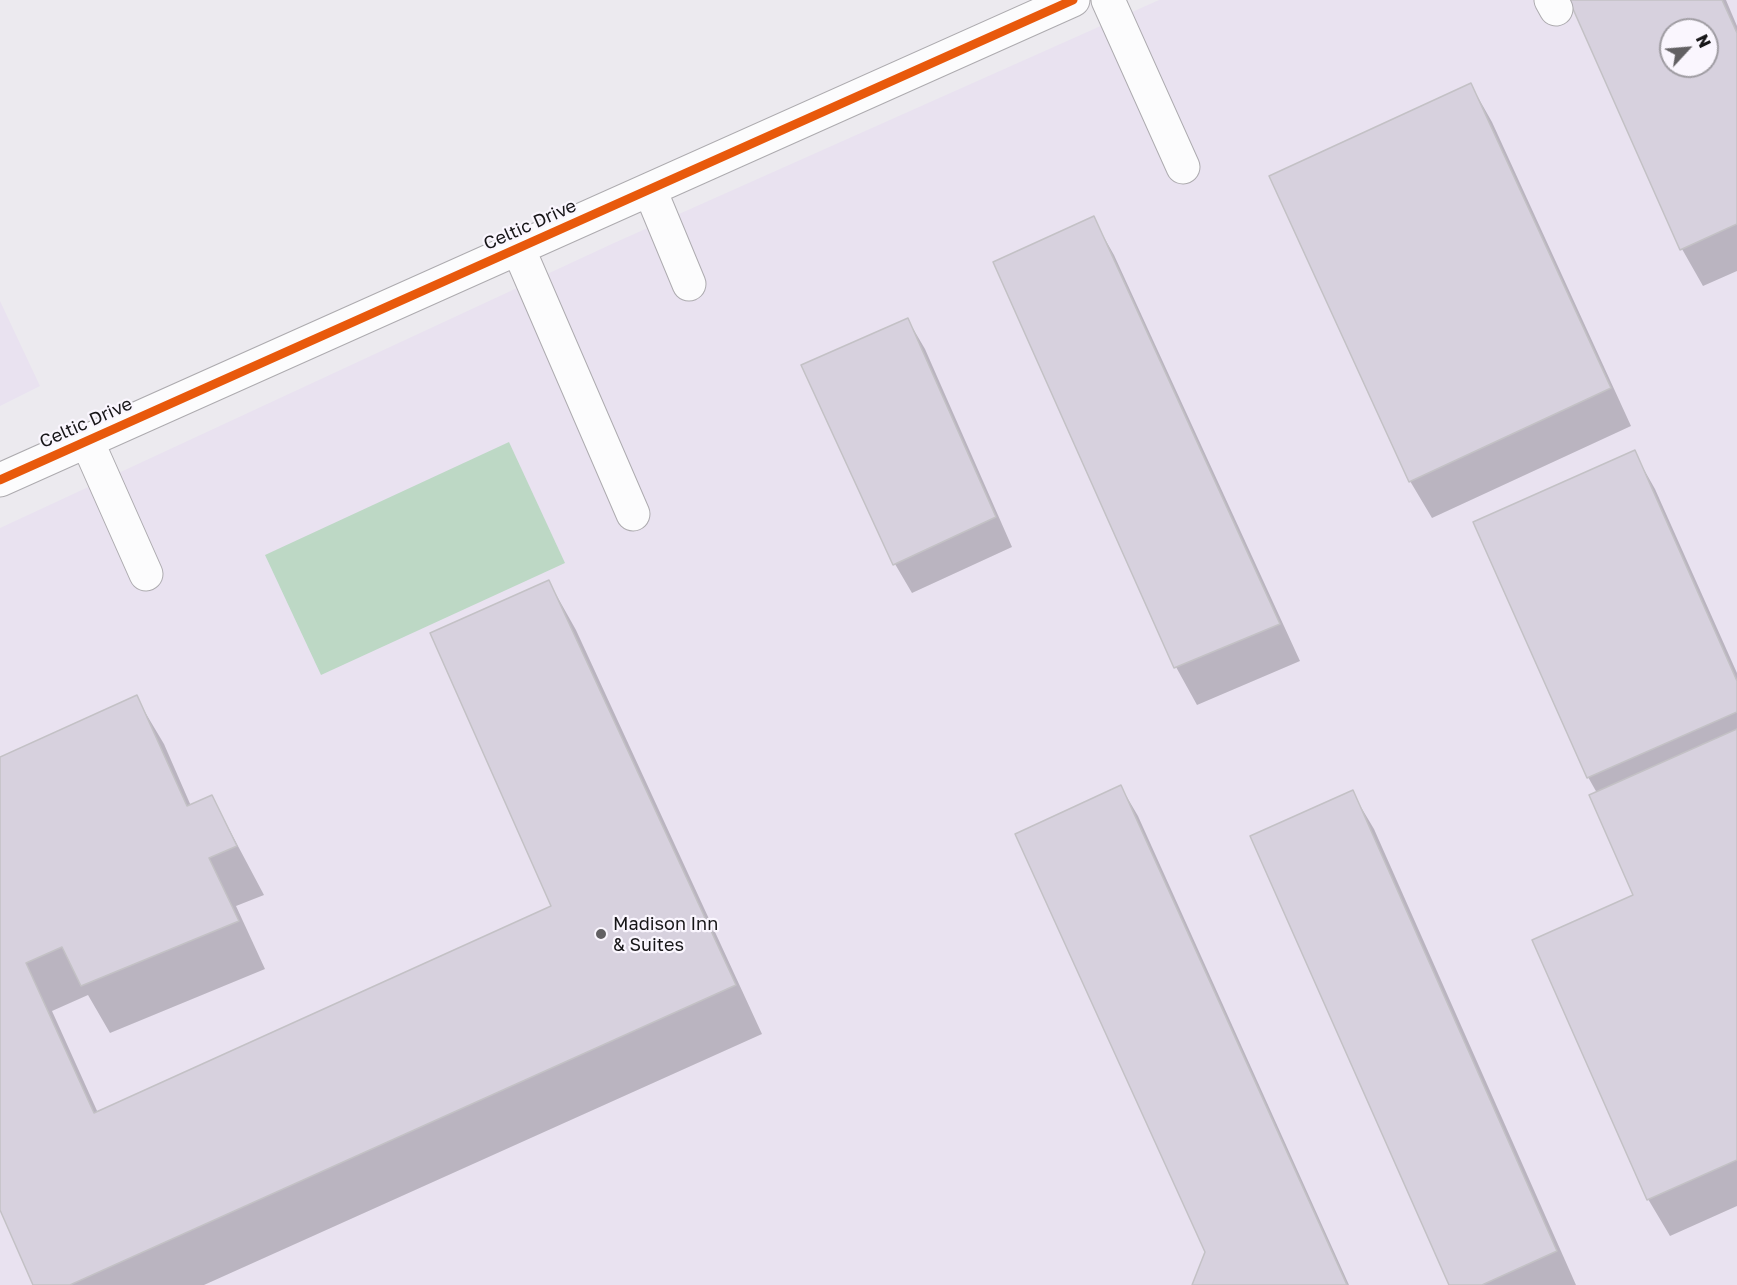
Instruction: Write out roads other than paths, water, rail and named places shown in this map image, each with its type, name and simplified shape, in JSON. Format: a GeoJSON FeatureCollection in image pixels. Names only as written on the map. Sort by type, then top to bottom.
{"type":"FeatureCollection","features":[{"type":"Feature","properties":{"kind":"street","name":"Celtic Drive"},"geometry":{"type":"LineString","coordinates":[[0,480],[1073,0]]}},
{"type":"Feature","properties":{"kind":"street"},"geometry":{"type":"LineString","coordinates":[[1108,0],[1183,167]]}},
{"type":"Feature","properties":{"kind":"street"},"geometry":{"type":"LineString","coordinates":[[650,190],[689,284]]}},
{"type":"Feature","properties":{"kind":"street"},"geometry":{"type":"LineString","coordinates":[[518,248],[633,514]]}},
{"type":"Feature","properties":{"kind":"street"},"geometry":{"type":"LineString","coordinates":[[87,441],[146,574]]}},
{"type":"Feature","properties":{"kind":"place","name":"Madison Inn & Suites"},"geometry":{"type":"Point","coordinates":[601,934]}}]}
